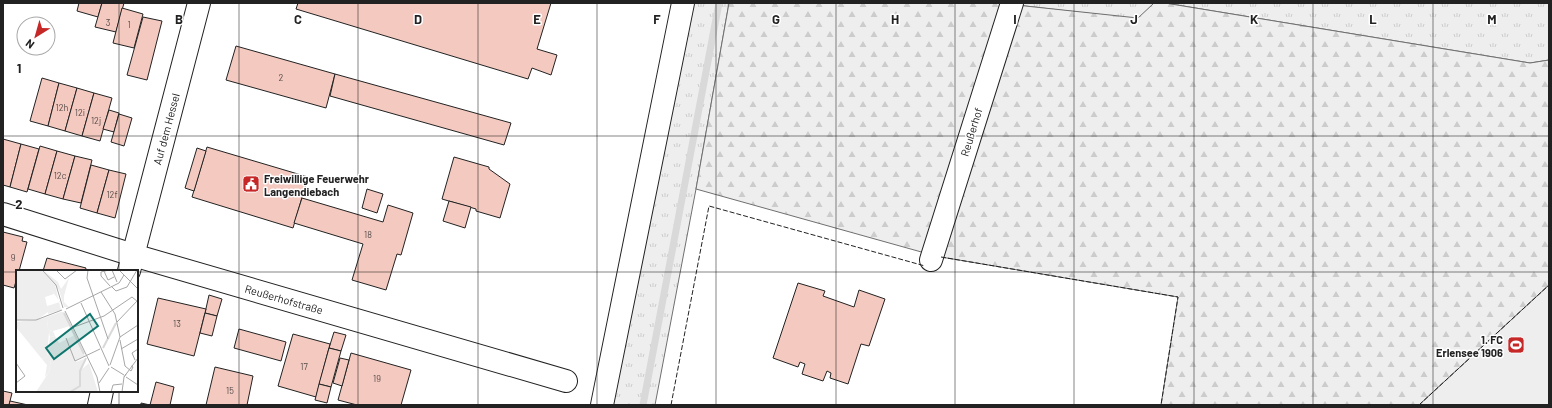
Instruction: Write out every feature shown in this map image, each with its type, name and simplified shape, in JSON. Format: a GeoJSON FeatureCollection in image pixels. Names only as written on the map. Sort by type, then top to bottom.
{"type":"FeatureCollection","features":[{"type":"Feature","properties":{"kind":"street","name":"Auf dem Hessel"},"geometry":{"type":"LineString","coordinates":[[131,263],[199,3]]}},
{"type":"Feature","properties":{"kind":"street"},"geometry":{"type":"LineString","coordinates":[[602,405],[683,3]]}},
{"type":"Feature","properties":{"kind":"street","name":"Reußerhof"},"geometry":{"type":"LineString","coordinates":[[931,260],[1012,3]]}},
{"type":"Feature","properties":{"kind":"street","name":"Reußerhofstraße"},"geometry":{"type":"LineString","coordinates":[[3,214],[131,263],[566,381]]}},
{"type":"Feature","properties":{"kind":"street"},"geometry":{"type":"LineString","coordinates":[[99,405],[102,392]]}},
{"type":"Feature","properties":{"kind":"green space"},"geometry":{"type":"Polygon","coordinates":[[[693,3],[729,3],[696,189],[655,405],[611,405],[693,3]]]}},
{"type":"Feature","properties":{"kind":"green space"},"geometry":{"type":"Polygon","coordinates":[[[729,3],[1011,3],[925,253],[696,189],[729,3]]]}},
{"type":"Feature","properties":{"kind":"green space"},"geometry":{"type":"Polygon","coordinates":[[[1017,3],[1154,3],[1138,19],[1016,5],[1017,3]]]}},
{"type":"Feature","properties":{"kind":"green space"},"geometry":{"type":"Polygon","coordinates":[[[1154,3],[1165,3],[1530,63],[1549,60],[1549,285],[1419,405],[1161,405],[1178,297],[941,257],[1016,5],[1138,18],[1154,3]]]}},
{"type":"Feature","properties":{"kind":"green space"},"geometry":{"type":"Polygon","coordinates":[[[1165,3],[1549,3],[1549,60],[1530,63],[1165,3]]]}},
{"type":"Feature","properties":{"kind":"green space","name":"1. FC Erlensee 1906"},"geometry":{"type":"Polygon","coordinates":[[[1549,285],[1549,405],[1419,405],[1549,285]]]}},
{"type":"Feature","properties":{"kind":"building"},"geometry":{"type":"Polygon","coordinates":[[[79,3],[102,3],[98,17],[77,11],[79,3]]]}},
{"type":"Feature","properties":{"kind":"building"},"geometry":{"type":"Polygon","coordinates":[[[102,3],[124,3],[116,32],[95,27],[102,3]]]}},
{"type":"Feature","properties":{"kind":"building"},"geometry":{"type":"Polygon","coordinates":[[[298,3],[551,3],[537,49],[557,55],[551,75],[532,68],[528,79],[296,9],[298,3]]]}},
{"type":"Feature","properties":{"kind":"building"},"geometry":{"type":"Polygon","coordinates":[[[122,8],[143,14],[134,48],[113,43],[122,8]]]}},
{"type":"Feature","properties":{"kind":"building"},"geometry":{"type":"Polygon","coordinates":[[[143,17],[162,21],[147,80],[127,75],[143,17]]]}},
{"type":"Feature","properties":{"kind":"building"},"geometry":{"type":"Polygon","coordinates":[[[236,46],[335,74],[326,108],[226,80],[236,46]]]}},
{"type":"Feature","properties":{"kind":"building"},"geometry":{"type":"Polygon","coordinates":[[[335,74],[511,123],[504,145],[330,96],[335,74]]]}},
{"type":"Feature","properties":{"kind":"building"},"geometry":{"type":"Polygon","coordinates":[[[42,78],[59,83],[48,126],[30,121],[42,78]]]}},
{"type":"Feature","properties":{"kind":"building"},"geometry":{"type":"Polygon","coordinates":[[[59,83],[77,88],[65,131],[48,126],[59,83]]]}},
{"type":"Feature","properties":{"kind":"building"},"geometry":{"type":"Polygon","coordinates":[[[77,88],[94,93],[82,136],[65,131],[77,88]]]}},
{"type":"Feature","properties":{"kind":"building"},"geometry":{"type":"Polygon","coordinates":[[[94,93],[112,98],[100,141],[82,136],[94,93]]]}},
{"type":"Feature","properties":{"kind":"building"},"geometry":{"type":"Polygon","coordinates":[[[109,110],[119,113],[114,132],[103,129],[109,110]]]}},
{"type":"Feature","properties":{"kind":"building"},"geometry":{"type":"Polygon","coordinates":[[[119,114],[132,118],[124,146],[111,142],[119,114]]]}},
{"type":"Feature","properties":{"kind":"building"},"geometry":{"type":"Polygon","coordinates":[[[3,139],[21,144],[10,187],[3,185],[3,139]]]}},
{"type":"Feature","properties":{"kind":"building"},"geometry":{"type":"Polygon","coordinates":[[[21,144],[39,149],[27,192],[10,187],[21,144]]]}},
{"type":"Feature","properties":{"kind":"building"},"geometry":{"type":"Polygon","coordinates":[[[40,146],[57,151],[45,194],[28,189],[40,146]]]}},
{"type":"Feature","properties":{"kind":"building","name":"Freiwillige Feuerwehr Langendiebach"},"geometry":{"type":"Polygon","coordinates":[[[207,147],[308,177],[293,228],[192,197],[207,147]]]}},
{"type":"Feature","properties":{"kind":"building"},"geometry":{"type":"Polygon","coordinates":[[[197,148],[206,151],[194,191],[185,188],[197,148]]]}},
{"type":"Feature","properties":{"kind":"building"},"geometry":{"type":"Polygon","coordinates":[[[57,151],[75,156],[63,199],[45,194],[57,151]]]}},
{"type":"Feature","properties":{"kind":"building"},"geometry":{"type":"Polygon","coordinates":[[[75,156],[92,160],[81,203],[63,199],[75,156]]]}},
{"type":"Feature","properties":{"kind":"building"},"geometry":{"type":"Polygon","coordinates":[[[454,157],[489,167],[489,169],[510,184],[500,218],[442,199],[454,157]]]}},
{"type":"Feature","properties":{"kind":"building"},"geometry":{"type":"Polygon","coordinates":[[[91,165],[109,170],[97,213],[80,208],[91,165]]]}},
{"type":"Feature","properties":{"kind":"building"},"geometry":{"type":"Polygon","coordinates":[[[109,170],[126,174],[115,218],[97,213],[109,170]]]}},
{"type":"Feature","properties":{"kind":"building"},"geometry":{"type":"Polygon","coordinates":[[[367,189],[383,194],[377,213],[362,208],[367,189]]]}},
{"type":"Feature","properties":{"kind":"building"},"geometry":{"type":"Polygon","coordinates":[[[302,198],[383,222],[388,205],[413,213],[401,255],[397,254],[386,290],[352,280],[363,244],[294,223],[302,198]]]}},
{"type":"Feature","properties":{"kind":"building"},"geometry":{"type":"Polygon","coordinates":[[[449,201],[471,207],[465,228],[443,221],[449,201]]]}},
{"type":"Feature","properties":{"kind":"building"},"geometry":{"type":"Polygon","coordinates":[[[3,232],[23,237],[22,241],[27,242],[19,270],[16,270],[16,281],[14,288],[3,285],[3,232]]]}},
{"type":"Feature","properties":{"kind":"building"},"geometry":{"type":"Polygon","coordinates":[[[47,258],[86,268],[85,270],[43,270],[47,258]]]}},
{"type":"Feature","properties":{"kind":"building"},"geometry":{"type":"Polygon","coordinates":[[[798,283],[825,291],[823,296],[854,307],[859,290],[885,299],[869,346],[861,344],[848,384],[830,378],[831,373],[827,371],[823,381],[802,374],[805,364],[800,362],[798,367],[773,358],[798,283]]]}},
{"type":"Feature","properties":{"kind":"building"},"geometry":{"type":"Polygon","coordinates":[[[209,295],[222,299],[217,316],[205,313],[209,295]]]}},
{"type":"Feature","properties":{"kind":"building"},"geometry":{"type":"Polygon","coordinates":[[[158,298],[206,309],[194,356],[147,344],[158,298]]]}},
{"type":"Feature","properties":{"kind":"building"},"geometry":{"type":"Polygon","coordinates":[[[205,313],[217,316],[212,336],[200,333],[205,313]]]}},
{"type":"Feature","properties":{"kind":"building"},"geometry":{"type":"Polygon","coordinates":[[[239,329],[286,342],[281,361],[234,348],[239,329]]]}},
{"type":"Feature","properties":{"kind":"building"},"geometry":{"type":"Polygon","coordinates":[[[334,332],[346,335],[341,351],[329,348],[334,332]]]}},
{"type":"Feature","properties":{"kind":"building"},"geometry":{"type":"Polygon","coordinates":[[[293,334],[330,344],[316,397],[278,386],[293,334]]]}},
{"type":"Feature","properties":{"kind":"building"},"geometry":{"type":"Polygon","coordinates":[[[329,348],[341,351],[331,387],[319,384],[329,348]]]}},
{"type":"Feature","properties":{"kind":"building"},"geometry":{"type":"Polygon","coordinates":[[[351,353],[411,370],[401,405],[357,405],[338,400],[351,353]]]}},
{"type":"Feature","properties":{"kind":"building"},"geometry":{"type":"Polygon","coordinates":[[[340,358],[349,360],[342,386],[333,383],[340,358]]]}},
{"type":"Feature","properties":{"kind":"building"},"geometry":{"type":"Polygon","coordinates":[[[215,367],[253,376],[247,405],[206,405],[215,367]]]}},
{"type":"Feature","properties":{"kind":"building"},"geometry":{"type":"Polygon","coordinates":[[[156,382],[174,387],[170,405],[150,405],[156,382]]]}},
{"type":"Feature","properties":{"kind":"building"},"geometry":{"type":"Polygon","coordinates":[[[319,384],[331,387],[327,403],[315,400],[319,384]]]}},
{"type":"Feature","properties":{"kind":"building"},"geometry":{"type":"Polygon","coordinates":[[[3,391],[12,393],[9,405],[3,405],[3,391]]]}},
{"type":"Feature","properties":{"kind":"building"},"geometry":{"type":"Polygon","coordinates":[[[10,401],[28,405],[9,405],[10,401]]]}},
{"type":"Feature","properties":{"kind":"waterway"},"geometry":{"type":"LineString","coordinates":[[643,405],[719,3]]}},
{"type":"Feature","properties":{"kind":"fence"},"geometry":{"type":"LineString","coordinates":[[671,405],[709,206],[925,266]]}},
{"type":"Feature","properties":{"kind":"fence"},"geometry":{"type":"LineString","coordinates":[[941,257],[1178,297],[1161,405]]}},
{"type":"Feature","properties":{"kind":"fence"},"geometry":{"type":"LineString","coordinates":[[1419,405],[1549,285]]}},
{"type":"Feature","properties":{"kind":"place","name":"Freiwillige Feuerwehr Langendiebach"},"geometry":{"type":"Point","coordinates":[251,184]}},
{"type":"Feature","properties":{"kind":"place","name":"1. FC Erlensee 1906"},"geometry":{"type":"Point","coordinates":[1516,345]}}]}
